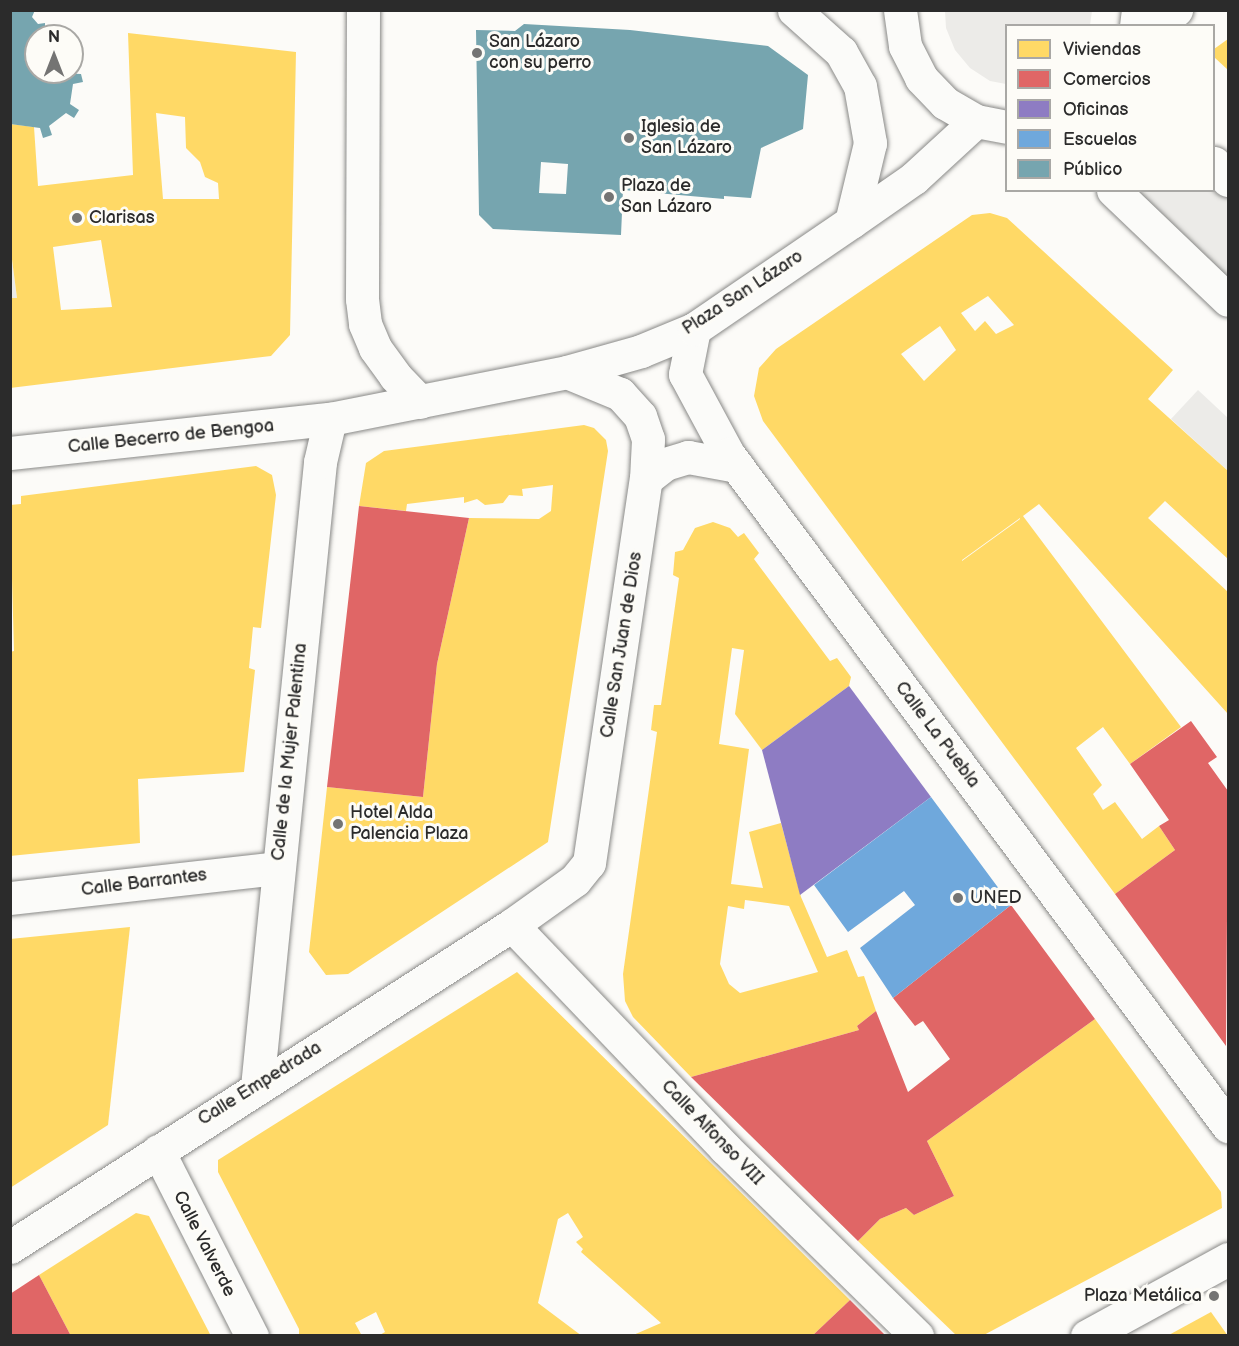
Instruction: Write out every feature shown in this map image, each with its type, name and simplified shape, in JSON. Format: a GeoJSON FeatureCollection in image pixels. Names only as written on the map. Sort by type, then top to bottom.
{"type":"FeatureCollection","features":[{"type":"Feature","properties":{"kind":"street"},"geometry":{"type":"LineString","coordinates":[[363,10],[362,299],[365,324],[375,348],[395,376],[420,402]]}},
{"type":"Feature","properties":{"kind":"street"},"geometry":{"type":"LineString","coordinates":[[794,10],[841,52],[860,86],[870,143],[851,222]]}},
{"type":"Feature","properties":{"kind":"street","name":"Plaza San Lázaro"},"geometry":{"type":"LineString","coordinates":[[900,10],[905,46],[921,78],[945,104],[991,124]]}},
{"type":"Feature","properties":{"kind":"street"},"geometry":{"type":"LineString","coordinates":[[1158,24],[1176,10]]}},
{"type":"Feature","properties":{"kind":"street","name":"Plaza San Lázaro"},"geometry":{"type":"LineString","coordinates":[[330,419],[567,372],[641,351],[694,329],[991,124]]}},
{"type":"Feature","properties":{"kind":"street"},"geometry":{"type":"LineString","coordinates":[[1215,164],[1228,180]]}},
{"type":"Feature","properties":{"kind":"street"},"geometry":{"type":"LineString","coordinates":[[1115,192],[1228,300]]}},
{"type":"Feature","properties":{"kind":"street","name":"Calle La Puebla"},"geometry":{"type":"LineString","coordinates":[[694,329],[684,374],[737,466],[1228,1126]]}},
{"type":"Feature","properties":{"kind":"street","name":"Calle San Juan de Dios"},"geometry":{"type":"LineString","coordinates":[[512,924],[575,880],[589,863],[646,479],[648,439],[640,416],[620,394],[567,372]]}},
{"type":"Feature","properties":{"kind":"street","name":"Calle Becerro de Bengoa"},"geometry":{"type":"LineString","coordinates":[[10,453],[330,419]]}},
{"type":"Feature","properties":{"kind":"street","name":"Calle de la Mujer Palentina"},"geometry":{"type":"LineString","coordinates":[[257,1087],[320,462],[330,419]]}},
{"type":"Feature","properties":{"kind":"street"},"geometry":{"type":"LineString","coordinates":[[646,479],[665,464],[688,457],[737,466]]}},
{"type":"Feature","properties":{"kind":"street","name":"Calle Barrantes"},"geometry":{"type":"LineString","coordinates":[[10,898],[278,868]]}},
{"type":"Feature","properties":{"kind":"street","name":"Calle Empedrada"},"geometry":{"type":"LineString","coordinates":[[10,1246],[512,924]]}},
{"type":"Feature","properties":{"kind":"street","name":"Calle Alfonso VIII"},"geometry":{"type":"LineString","coordinates":[[512,924],[725,1148],[917,1335]]}},
{"type":"Feature","properties":{"kind":"street","name":"Calle Valverde"},"geometry":{"type":"LineString","coordinates":[[158,1151],[252,1335]]}},
{"type":"Feature","properties":{"kind":"street"},"geometry":{"type":"LineString","coordinates":[[1086,1335],[1228,1259]]}},
{"type":"Feature","properties":{"kind":"shaded area"},"geometry":{"type":"Polygon","coordinates":[[[945,10],[1092,11],[1090,24],[1005,24],[1005,84],[990,81],[970,68],[955,50],[946,28],[945,10]]]}},
{"type":"Feature","properties":{"kind":"shaded area"},"geometry":{"type":"Polygon","coordinates":[[[1215,164],[1228,177],[1228,299],[1115,192],[1215,192],[1215,164]]]}},
{"type":"Feature","properties":{"kind":"shaded area"},"geometry":{"type":"Polygon","coordinates":[[[10,244],[17,298],[10,298],[10,244]]]}},
{"type":"Feature","properties":{"kind":"shaded area"},"geometry":{"type":"Polygon","coordinates":[[[1198,390],[1228,418],[1228,471],[1171,419],[1198,390]]]}},
{"type":"Feature","properties":{"kind":"building: Viviendas"},"geometry":{"type":"Polygon","coordinates":[[[128,33],[296,52],[290,335],[271,356],[10,388],[10,298],[17,298],[10,244],[10,124],[34,127],[38,186],[133,175],[128,33]],[[156,113],[163,199],[219,199],[218,183],[205,177],[200,162],[186,148],[185,117],[156,113]],[[101,240],[53,247],[61,310],[112,307],[101,240]]]}},
{"type":"Feature","properties":{"kind":"building: Viviendas"},"geometry":{"type":"Polygon","coordinates":[[[1228,39],[1228,70],[1215,58],[1215,48],[1228,39]]]}},
{"type":"Feature","properties":{"kind":"building: Viviendas"},"geometry":{"type":"Polygon","coordinates":[[[990,213],[1007,218],[1173,370],[1148,399],[1228,471],[1228,559],[1165,501],[1148,518],[1228,592],[1228,714],[1039,504],[1023,516],[1181,727],[1130,764],[1103,727],[1076,748],[1102,785],[1093,794],[1103,810],[1115,802],[1142,839],[1159,826],[1175,850],[1115,894],[763,421],[754,396],[759,368],[776,349],[972,215],[990,213]],[[988,296],[961,313],[975,331],[985,321],[996,334],[1014,325],[988,296]],[[940,326],[901,354],[924,381],[956,350],[940,326]],[[1020,518],[962,560],[962,561],[1020,518]]]}},
{"type":"Feature","properties":{"kind":"building: Viviendas"},"geometry":{"type":"Polygon","coordinates":[[[584,425],[594,428],[606,440],[608,451],[548,842],[348,974],[326,975],[309,952],[327,787],[423,797],[437,664],[469,518],[539,519],[551,511],[553,485],[522,489],[523,496],[509,495],[503,503],[485,505],[477,499],[464,503],[464,497],[407,504],[406,511],[359,506],[366,463],[384,451],[584,425]]]}},
{"type":"Feature","properties":{"kind":"building: Viviendas"},"geometry":{"type":"Polygon","coordinates":[[[256,466],[272,475],[276,495],[261,628],[253,627],[249,668],[255,670],[244,772],[138,779],[140,843],[10,856],[10,652],[14,651],[10,505],[21,504],[21,496],[256,466]]]}},
{"type":"Feature","properties":{"kind":"building: Viviendas"},"geometry":{"type":"Polygon","coordinates":[[[713,522],[730,528],[738,537],[744,533],[759,553],[754,559],[830,661],[837,658],[851,677],[849,686],[762,750],[735,714],[744,650],[732,648],[719,744],[749,749],[731,884],[763,888],[749,832],[781,823],[801,897],[827,957],[847,950],[858,977],[864,976],[876,1011],[857,1026],[859,1030],[691,1077],[633,1017],[625,1001],[623,974],[657,732],[651,730],[654,705],[661,705],[679,578],[673,575],[675,552],[683,550],[695,528],[713,522]],[[745,900],[744,909],[728,906],[720,964],[729,984],[740,993],[818,972],[789,906],[745,900]]]}},
{"type":"Feature","properties":{"kind":"building: Viviendas"},"geometry":{"type":"Polygon","coordinates":[[[130,927],[108,1125],[10,1188],[10,939],[130,927]]]}},
{"type":"Feature","properties":{"kind":"building: Viviendas"},"geometry":{"type":"Polygon","coordinates":[[[517,972],[850,1300],[812,1336],[631,1336],[661,1323],[581,1252],[583,1249],[576,1242],[583,1237],[568,1213],[558,1219],[538,1303],[582,1336],[378,1336],[385,1332],[376,1312],[355,1323],[362,1336],[299,1336],[299,1329],[218,1172],[218,1160],[517,972]]]}},
{"type":"Feature","properties":{"kind":"building: Viviendas"},"geometry":{"type":"Polygon","coordinates":[[[1095,1019],[1221,1192],[1222,1208],[982,1336],[957,1336],[858,1241],[880,1219],[906,1208],[914,1215],[954,1196],[927,1141],[1095,1019]]]}},
{"type":"Feature","properties":{"kind":"building: Viviendas"},"geometry":{"type":"Polygon","coordinates":[[[136,1213],[149,1216],[211,1336],[71,1336],[39,1275],[136,1213]]]}},
{"type":"Feature","properties":{"kind":"building: Viviendas"},"geometry":{"type":"Polygon","coordinates":[[[1211,1312],[1228,1336],[1167,1336],[1211,1312]]]}},
{"type":"Feature","properties":{"kind":"building: Comercios"},"geometry":{"type":"Polygon","coordinates":[[[359,506],[469,518],[437,664],[423,797],[327,787],[359,506]]]}},
{"type":"Feature","properties":{"kind":"building: Comercios"},"geometry":{"type":"Polygon","coordinates":[[[1191,721],[1217,757],[1208,763],[1228,791],[1226,1046],[1115,894],[1175,850],[1159,826],[1169,820],[1130,764],[1191,721]]]}},
{"type":"Feature","properties":{"kind":"building: Comercios"},"geometry":{"type":"Polygon","coordinates":[[[1011,905],[1095,1019],[927,1141],[954,1196],[914,1215],[906,1208],[880,1219],[858,1241],[691,1077],[859,1030],[857,1026],[876,1011],[908,1092],[950,1059],[923,1021],[915,1026],[893,998],[1011,905]]]}},
{"type":"Feature","properties":{"kind":"building: Comercios"},"geometry":{"type":"Polygon","coordinates":[[[39,1275],[71,1336],[10,1336],[10,1294],[39,1275]]]}},
{"type":"Feature","properties":{"kind":"building: Comercios"},"geometry":{"type":"Polygon","coordinates":[[[850,1300],[886,1336],[812,1336],[850,1300]]]}},
{"type":"Feature","properties":{"kind":"building: Oficinas"},"geometry":{"type":"Polygon","coordinates":[[[849,686],[931,797],[800,895],[762,750],[849,686]]]}},
{"type":"Feature","properties":{"kind":"building: Escuelas","name":"UNED"},"geometry":{"type":"Polygon","coordinates":[[[931,797],[1011,905],[893,998],[860,948],[915,905],[904,891],[848,932],[814,885],[931,797]]]}},
{"type":"Feature","properties":{"kind":"building: Público"},"geometry":{"type":"Polygon","coordinates":[[[10,10],[35,10],[32,17],[38,24],[24,24],[24,84],[73,84],[70,104],[79,110],[74,118],[66,113],[49,126],[52,135],[43,138],[40,128],[10,124],[10,10]]]}},
{"type":"Feature","properties":{"kind":"building: Público","name":"Iglesia de San Lázaro"},"geometry":{"type":"Polygon","coordinates":[[[524,24],[630,30],[768,46],[808,75],[803,129],[761,148],[751,198],[724,196],[724,199],[623,190],[621,235],[493,229],[479,215],[476,30],[515,31],[524,24]],[[541,162],[539,193],[566,194],[568,164],[541,162]]]}},
{"type":"Feature","properties":{"kind":"place","name":"San Lázaro con su perro"},"geometry":{"type":"Point","coordinates":[477,53]}},
{"type":"Feature","properties":{"kind":"place","name":"Iglesia de San Lázaro"},"geometry":{"type":"Point","coordinates":[629,138]}},
{"type":"Feature","properties":{"kind":"place","name":"Plaza de San Lázaro"},"geometry":{"type":"Point","coordinates":[609,197]}},
{"type":"Feature","properties":{"kind":"place","name":"Clarisas"},"geometry":{"type":"Point","coordinates":[77,218]}},
{"type":"Feature","properties":{"kind":"place","name":"Hotel Alda Palencia Plaza"},"geometry":{"type":"Point","coordinates":[338,824]}},
{"type":"Feature","properties":{"kind":"place","name":"UNED"},"geometry":{"type":"Point","coordinates":[958,898]}},
{"type":"Feature","properties":{"kind":"place","name":"Plaza Metálica"},"geometry":{"type":"Point","coordinates":[1214,1296]}}]}
